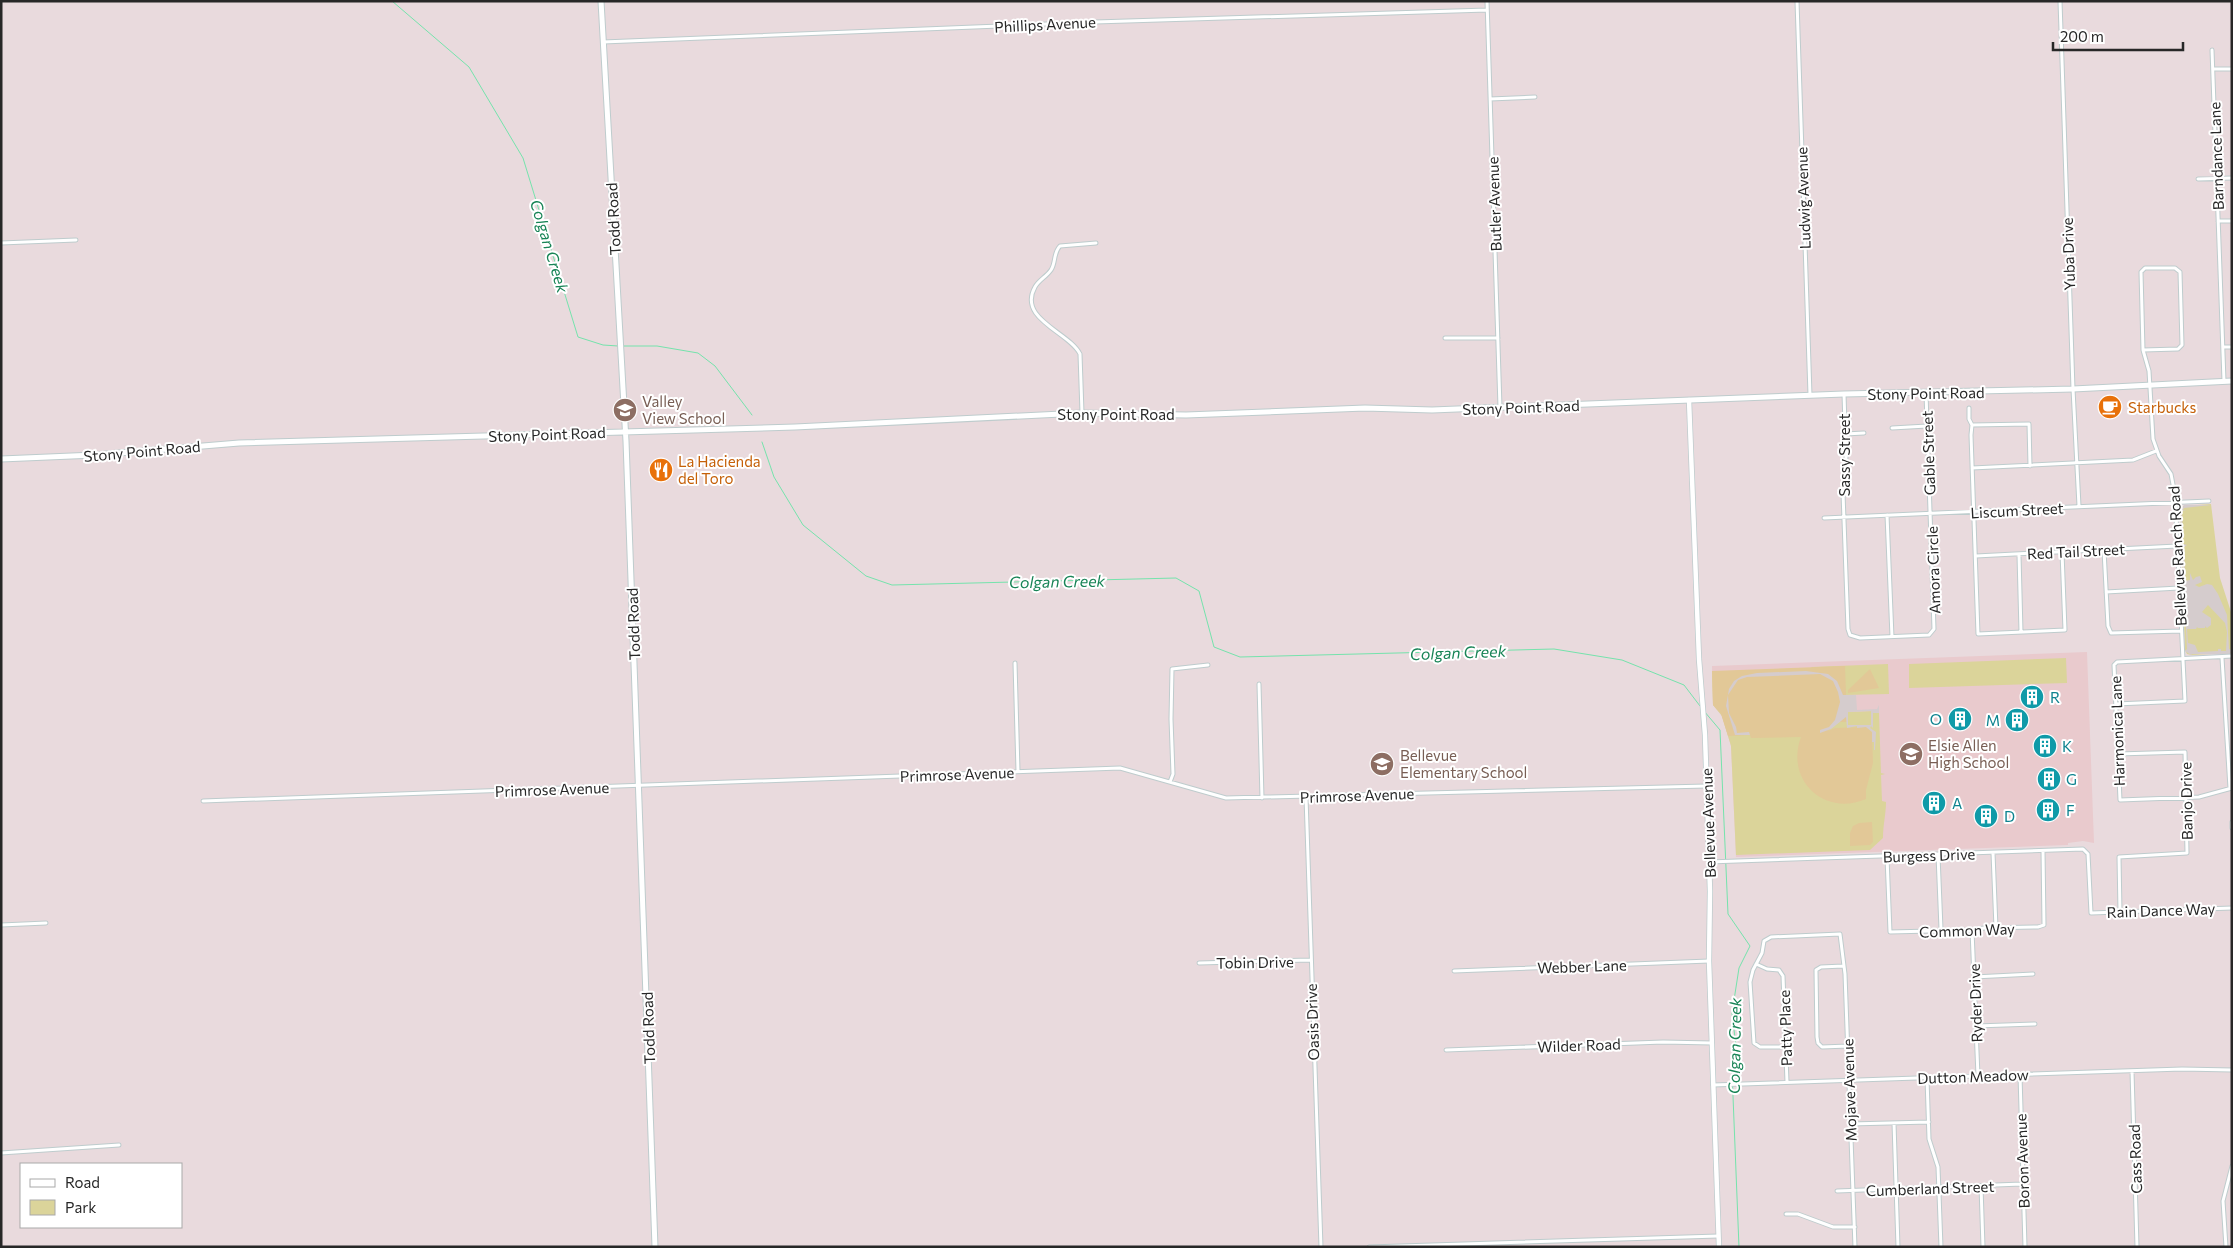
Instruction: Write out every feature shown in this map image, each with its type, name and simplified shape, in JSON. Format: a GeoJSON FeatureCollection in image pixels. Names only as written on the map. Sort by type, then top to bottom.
{"type":"FeatureCollection","features":[{"type":"Feature","properties":{"kind":"main road","name":"Todd Road"},"geometry":{"type":"LineString","coordinates":[[601,1],[625,431],[655,1247]]}},
{"type":"Feature","properties":{"kind":"main road","name":"Stony Point Road"},"geometry":{"type":"LineString","coordinates":[[1,459],[95,455],[238,443],[432,439],[625,431],[795,427],[1082,413],[1186,415],[1365,408],[1432,410],[1810,395],[2073,389],[2232,381]]}},
{"type":"Feature","properties":{"kind":"street","name":"Butler Avenue"},"geometry":{"type":"LineString","coordinates":[[1486,1],[1500,407]]}},
{"type":"Feature","properties":{"kind":"street","name":"Ludwig Avenue"},"geometry":{"type":"LineString","coordinates":[[1796,1],[1810,395]]}},
{"type":"Feature","properties":{"kind":"street","name":"Yuba Drive"},"geometry":{"type":"LineString","coordinates":[[2060,1],[2073,389],[2080,506]]}},
{"type":"Feature","properties":{"kind":"street","name":"Phillips Avenue"},"geometry":{"type":"LineString","coordinates":[[603,42],[1095,22],[1487,10]]}},
{"type":"Feature","properties":{"kind":"street","name":"Barndance Lane"},"geometry":{"type":"LineString","coordinates":[[2212,50],[2224,382]]}},
{"type":"Feature","properties":{"kind":"street"},"geometry":{"type":"LineString","coordinates":[[2213,69],[2232,69]]}},
{"type":"Feature","properties":{"kind":"street"},"geometry":{"type":"LineString","coordinates":[[1490,99],[1535,97]]}},
{"type":"Feature","properties":{"kind":"street"},"geometry":{"type":"LineString","coordinates":[[2198,179],[2232,178]]}},
{"type":"Feature","properties":{"kind":"street"},"geometry":{"type":"LineString","coordinates":[[2218,221],[2232,221]]}},
{"type":"Feature","properties":{"kind":"street"},"geometry":{"type":"LineString","coordinates":[[1,243],[76,240]]}},
{"type":"Feature","properties":{"kind":"street"},"geometry":{"type":"LineString","coordinates":[[1082,413],[1080,354],[1068,339],[1037,316],[1033,309],[1032,294],[1039,281],[1050,271],[1056,249],[1060,246],[1096,244]]}},
{"type":"Feature","properties":{"kind":"street","name":"Bellevue Ranch Road"},"geometry":{"type":"LineString","coordinates":[[2116,704],[2185,701],[2176,502],[2173,481],[2156,451],[2152,434],[2149,371],[2143,350],[2141,272],[2145,268],[2175,268],[2180,272],[2182,345],[2178,349],[2143,350]]}},
{"type":"Feature","properties":{"kind":"street"},"geometry":{"type":"LineString","coordinates":[[1445,338],[1498,338]]}},
{"type":"Feature","properties":{"kind":"street"},"geometry":{"type":"LineString","coordinates":[[2223,348],[2232,347]]}},
{"type":"Feature","properties":{"kind":"street","name":"Gable Street"},"geometry":{"type":"LineString","coordinates":[[1926,393],[1930,514]]}},
{"type":"Feature","properties":{"kind":"street","name":"Sassy Street"},"geometry":{"type":"LineString","coordinates":[[1844,394],[1844,517]]}},
{"type":"Feature","properties":{"kind":"street","name":"Bellevue Avenue"},"geometry":{"type":"LineString","coordinates":[[1689,400],[1704,720],[1709,862],[1709,960],[1719,1247]]}},
{"type":"Feature","properties":{"kind":"street"},"geometry":{"type":"LineString","coordinates":[[1968,408],[1969,419],[1972,425],[1978,634],[2065,630],[2062,552]]}},
{"type":"Feature","properties":{"kind":"street"},"geometry":{"type":"LineString","coordinates":[[1972,425],[2029,424],[2030,466]]}},
{"type":"Feature","properties":{"kind":"street"},"geometry":{"type":"LineString","coordinates":[[1892,428],[1927,426]]}},
{"type":"Feature","properties":{"kind":"street"},"geometry":{"type":"LineString","coordinates":[[1845,434],[1864,433]]}},
{"type":"Feature","properties":{"kind":"street"},"geometry":{"type":"LineString","coordinates":[[1972,468],[2133,460],[2156,451]]}},
{"type":"Feature","properties":{"kind":"street","name":"Liscum Street"},"geometry":{"type":"LineString","coordinates":[[1824,518],[2209,501]]}},
{"type":"Feature","properties":{"kind":"street","name":"Amora Circle"},"geometry":{"type":"LineString","coordinates":[[1844,517],[1850,635],[1860,638],[1929,635],[1934,629],[1930,514]]}},
{"type":"Feature","properties":{"kind":"street"},"geometry":{"type":"LineString","coordinates":[[1887,515],[1892,636]]}},
{"type":"Feature","properties":{"kind":"street","name":"Red Tail Street"},"geometry":{"type":"LineString","coordinates":[[1976,556],[2177,546]]}},
{"type":"Feature","properties":{"kind":"street"},"geometry":{"type":"LineString","coordinates":[[2104,550],[2108,626],[2111,633],[2181,630]]}},
{"type":"Feature","properties":{"kind":"street"},"geometry":{"type":"LineString","coordinates":[[2019,555],[2021,632]]}},
{"type":"Feature","properties":{"kind":"street"},"geometry":{"type":"LineString","coordinates":[[2106,592],[2179,588]]}},
{"type":"Feature","properties":{"kind":"street"},"geometry":{"type":"LineString","coordinates":[[2182,659],[2232,656]]}},
{"type":"Feature","properties":{"kind":"street"},"geometry":{"type":"LineString","coordinates":[[2187,798],[2199,797],[2231,788],[2222,658]]}},
{"type":"Feature","properties":{"kind":"street","name":"Harmonica Lane"},"geometry":{"type":"LineString","coordinates":[[2182,659],[2117,662],[2114,665],[2120,800],[2187,798]]}},
{"type":"Feature","properties":{"kind":"street"},"geometry":{"type":"LineString","coordinates":[[1015,663],[1018,771]]}},
{"type":"Feature","properties":{"kind":"street"},"geometry":{"type":"LineString","coordinates":[[1170,782],[1173,774],[1170,710],[1172,669],[1208,665]]}},
{"type":"Feature","properties":{"kind":"street"},"geometry":{"type":"LineString","coordinates":[[1259,684],[1262,798]]}},
{"type":"Feature","properties":{"kind":"street"},"geometry":{"type":"LineString","coordinates":[[2227,732],[2232,733]]}},
{"type":"Feature","properties":{"kind":"street","name":"Banjo Drive"},"geometry":{"type":"LineString","coordinates":[[2118,754],[2185,752],[2187,798],[2187,854],[2119,857],[2120,912]]}},
{"type":"Feature","properties":{"kind":"street","name":"Primrose Avenue"},"geometry":{"type":"LineString","coordinates":[[203,801],[1120,768],[1226,798],[1706,786]]}},
{"type":"Feature","properties":{"kind":"street","name":"Oasis Drive"},"geometry":{"type":"LineString","coordinates":[[1306,797],[1321,1247]]}},
{"type":"Feature","properties":{"kind":"street"},"geometry":{"type":"LineString","coordinates":[[2232,822],[2232,828]]}},
{"type":"Feature","properties":{"kind":"street","name":"Burgess Drive"},"geometry":{"type":"LineString","coordinates":[[1709,862],[1887,857],[2080,848],[2086,850],[2089,859],[2090,912]]}},
{"type":"Feature","properties":{"kind":"street","name":"Common Way"},"geometry":{"type":"LineString","coordinates":[[1887,857],[1890,932],[1941,929],[1972,930],[2038,927],[2044,925],[2043,851]]}},
{"type":"Feature","properties":{"kind":"street"},"geometry":{"type":"LineString","coordinates":[[1993,853],[1996,928]]}},
{"type":"Feature","properties":{"kind":"street"},"geometry":{"type":"LineString","coordinates":[[1938,855],[1941,929]]}},
{"type":"Feature","properties":{"kind":"street","name":"Rain Dance Way"},"geometry":{"type":"LineString","coordinates":[[2090,912],[2232,908]]}},
{"type":"Feature","properties":{"kind":"street"},"geometry":{"type":"LineString","coordinates":[[1,925],[46,923]]}},
{"type":"Feature","properties":{"kind":"street","name":"Ryder Drive"},"geometry":{"type":"LineString","coordinates":[[1972,930],[1978,1076]]}},
{"type":"Feature","properties":{"kind":"street","name":"Mojave Avenue"},"geometry":{"type":"LineString","coordinates":[[1756,964],[1762,954],[1764,941],[1768,938],[1840,934],[1848,1046],[1855,1247]]}},
{"type":"Feature","properties":{"kind":"street","name":"Tobin Drive"},"geometry":{"type":"LineString","coordinates":[[1199,963],[1310,960]]}},
{"type":"Feature","properties":{"kind":"street","name":"Webber Lane"},"geometry":{"type":"LineString","coordinates":[[1454,971],[1709,960]]}},
{"type":"Feature","properties":{"kind":"street"},"geometry":{"type":"LineString","coordinates":[[1756,964],[1750,982],[1754,1043],[1760,1047],[1786,1047]]}},
{"type":"Feature","properties":{"kind":"street","name":"Patty Place"},"geometry":{"type":"LineString","coordinates":[[1756,964],[1767,969],[1779,970],[1784,976],[1787,1082]]}},
{"type":"Feature","properties":{"kind":"street"},"geometry":{"type":"LineString","coordinates":[[1843,966],[1821,967],[1816,970],[1817,1037],[1818,1043],[1822,1047],[1848,1046]]}},
{"type":"Feature","properties":{"kind":"street"},"geometry":{"type":"LineString","coordinates":[[1974,976],[2033,974]]}},
{"type":"Feature","properties":{"kind":"street"},"geometry":{"type":"LineString","coordinates":[[1976,1026],[2035,1024]]}},
{"type":"Feature","properties":{"kind":"street","name":"Wilder Road"},"geometry":{"type":"LineString","coordinates":[[1446,1050],[1663,1042],[1712,1043]]}},
{"type":"Feature","properties":{"kind":"street","name":"Dutton Meadow"},"geometry":{"type":"LineString","coordinates":[[1714,1085],[2200,1068],[2232,1070]]}},
{"type":"Feature","properties":{"kind":"street","name":"Cass Road"},"geometry":{"type":"LineString","coordinates":[[2132,1071],[2137,1247]]}},
{"type":"Feature","properties":{"kind":"street","name":"Boron Avenue"},"geometry":{"type":"LineString","coordinates":[[2020,1075],[2025,1247]]}},
{"type":"Feature","properties":{"kind":"street"},"geometry":{"type":"LineString","coordinates":[[1927,1078],[1929,1139],[1938,1167],[1941,1247]]}},
{"type":"Feature","properties":{"kind":"street"},"geometry":{"type":"LineString","coordinates":[[1850,1124],[1929,1122]]}},
{"type":"Feature","properties":{"kind":"street"},"geometry":{"type":"LineString","coordinates":[[1894,1123],[1898,1247]]}},
{"type":"Feature","properties":{"kind":"street"},"geometry":{"type":"LineString","coordinates":[[1,1153],[120,1145]]}},
{"type":"Feature","properties":{"kind":"street"},"geometry":{"type":"LineString","coordinates":[[2226,1247],[2223,1201],[2232,1166]]}},
{"type":"Feature","properties":{"kind":"street","name":"Cumberland Street"},"geometry":{"type":"LineString","coordinates":[[1837,1191],[2022,1184]]}},
{"type":"Feature","properties":{"kind":"street"},"geometry":{"type":"LineString","coordinates":[[1981,1186],[1984,1247]]}},
{"type":"Feature","properties":{"kind":"street"},"geometry":{"type":"LineString","coordinates":[[1786,1214],[1798,1214],[1833,1227],[1855,1227]]}},
{"type":"Feature","properties":{"kind":"street"},"geometry":{"type":"LineString","coordinates":[[1369,1247],[1718,1236]]}},
{"type":"Feature","properties":{"kind":"shaded area"},"geometry":{"type":"Polygon","coordinates":[[[2184,505],[2211,505],[2184,508],[2183,510],[2186,510],[2182,511],[2183,544],[2187,545],[2184,547],[2185,581],[2190,580],[2190,573],[2193,580],[2200,576],[2202,582],[2195,585],[2199,587],[2207,584],[2212,585],[2218,594],[2227,615],[2229,649],[2232,650],[2230,654],[2191,655],[2185,651],[2187,649],[2180,511],[2184,505]],[[2208,605],[2202,612],[2211,618],[2211,625],[2207,628],[2205,626],[2205,628],[2187,629],[2188,643],[2195,645],[2198,652],[2218,651],[2218,649],[2226,651],[2227,632],[2225,623],[2208,605]]]}},
{"type":"Feature","properties":{"kind":"shaded area","name":"Elsie Allen High School"},"geometry":{"type":"Polygon","coordinates":[[[2087,652],[2094,843],[2083,841],[2068,843],[2068,845],[1736,857],[1731,746],[1722,716],[1713,705],[1712,666],[2087,652]]]}},
{"type":"Feature","properties":{"kind":"shaded area"},"geometry":{"type":"Polygon","coordinates":[[[1845,666],[1847,722],[1837,722],[1828,731],[1835,728],[1866,727],[1872,732],[1873,763],[1866,790],[1866,799],[1850,803],[1836,803],[1823,799],[1812,791],[1803,780],[1798,767],[1797,753],[1801,737],[1751,738],[1750,735],[1728,736],[1721,714],[1713,705],[1712,671],[1845,666]]]}},
{"type":"Feature","properties":{"kind":"shaded area"},"geometry":{"type":"Polygon","coordinates":[[[1870,669],[1879,688],[1848,693],[1848,690],[1870,669]]]}},
{"type":"Feature","properties":{"kind":"shaded area"},"geometry":{"type":"Polygon","coordinates":[[[1806,671],[1828,674],[1837,681],[1843,695],[1856,695],[1857,710],[1877,709],[1879,705],[1879,713],[1873,713],[1873,728],[1871,726],[1870,728],[1876,732],[1875,750],[1874,742],[1872,742],[1872,732],[1866,727],[1847,728],[1846,717],[1831,729],[1820,733],[1820,730],[1829,727],[1835,720],[1840,702],[1833,681],[1820,674],[1747,677],[1738,680],[1728,695],[1729,713],[1737,733],[1749,732],[1750,735],[1735,735],[1726,706],[1729,689],[1734,681],[1742,676],[1757,673],[1806,671]],[[1871,711],[1848,712],[1848,725],[1871,725],[1871,711]]]}},
{"type":"Feature","properties":{"kind":"shaded area"},"geometry":{"type":"Polygon","coordinates":[[[1872,822],[1873,842],[1870,845],[1850,846],[1850,833],[1853,826],[1859,823],[1872,822]]]}},
{"type":"Feature","properties":{"kind":"green space"},"geometry":{"type":"Polygon","coordinates":[[[2211,504],[2220,578],[2232,615],[2232,653],[2191,655],[2187,654],[2185,650],[2180,511],[2183,506],[2211,504]]]}},
{"type":"Feature","properties":{"kind":"green space"},"geometry":{"type":"Polygon","coordinates":[[[2066,658],[2067,683],[1909,688],[1909,664],[2066,658]]]}},
{"type":"Feature","properties":{"kind":"green space"},"geometry":{"type":"Polygon","coordinates":[[[1888,664],[1889,694],[1843,695],[1811,667],[1888,664]]]}},
{"type":"Feature","properties":{"kind":"green space"},"geometry":{"type":"Polygon","coordinates":[[[1712,671],[1758,734],[1812,736],[1812,733],[1824,731],[1832,727],[1846,712],[1875,711],[1879,713],[1881,773],[1885,774],[1881,775],[1882,801],[1886,802],[1883,838],[1870,850],[1736,855],[1731,746],[1722,716],[1713,705],[1712,671]]]}},
{"type":"Feature","properties":{"kind":"waterway","name":"Colgan Creek"},"geometry":{"type":"LineString","coordinates":[[392,1],[469,67],[523,158],[578,337],[603,345],[618,346]]}},
{"type":"Feature","properties":{"kind":"waterway","name":"Colgan Creek"},"geometry":{"type":"LineString","coordinates":[[622,346],[657,346],[698,353],[715,366],[752,415]]}},
{"type":"Feature","properties":{"kind":"waterway","name":"Colgan Creek"},"geometry":{"type":"LineString","coordinates":[[762,442],[774,477],[803,525],[866,576],[892,585],[1176,578],[1199,591],[1214,647],[1240,657],[1554,649],[1622,660],[1684,685],[1700,706]]}},
{"type":"Feature","properties":{"kind":"waterway","name":"Colgan Creek"},"geometry":{"type":"LineString","coordinates":[[1704,711],[1720,730],[1728,914],[1750,946],[1739,968],[1732,1013],[1736,1046],[1732,1071],[1739,1247]]}},
{"type":"Feature","properties":{"kind":"place","name":"Starbucks"},"geometry":{"type":"Point","coordinates":[2110,407]}},
{"type":"Feature","properties":{"kind":"place","name":"Valley View School"},"geometry":{"type":"Point","coordinates":[625,410]}},
{"type":"Feature","properties":{"kind":"place","name":"La Hacienda del Toro"},"geometry":{"type":"Point","coordinates":[661,470]}},
{"type":"Feature","properties":{"kind":"place","name":"R"},"geometry":{"type":"Point","coordinates":[2032,697]}},
{"type":"Feature","properties":{"kind":"place","name":"O"},"geometry":{"type":"Point","coordinates":[1960,719]}},
{"type":"Feature","properties":{"kind":"place","name":"M"},"geometry":{"type":"Point","coordinates":[2017,720]}},
{"type":"Feature","properties":{"kind":"place","name":"K"},"geometry":{"type":"Point","coordinates":[2045,746]}},
{"type":"Feature","properties":{"kind":"place","name":"Elsie Allen High School"},"geometry":{"type":"Point","coordinates":[1911,754]}},
{"type":"Feature","properties":{"kind":"place","name":"Bellevue Elementary School"},"geometry":{"type":"Point","coordinates":[1382,764]}},
{"type":"Feature","properties":{"kind":"place","name":"G"},"geometry":{"type":"Point","coordinates":[2049,779]}},
{"type":"Feature","properties":{"kind":"place","name":"A"},"geometry":{"type":"Point","coordinates":[1934,803]}},
{"type":"Feature","properties":{"kind":"place","name":"F"},"geometry":{"type":"Point","coordinates":[2048,810]}},
{"type":"Feature","properties":{"kind":"place","name":"D"},"geometry":{"type":"Point","coordinates":[1986,816]}}]}
